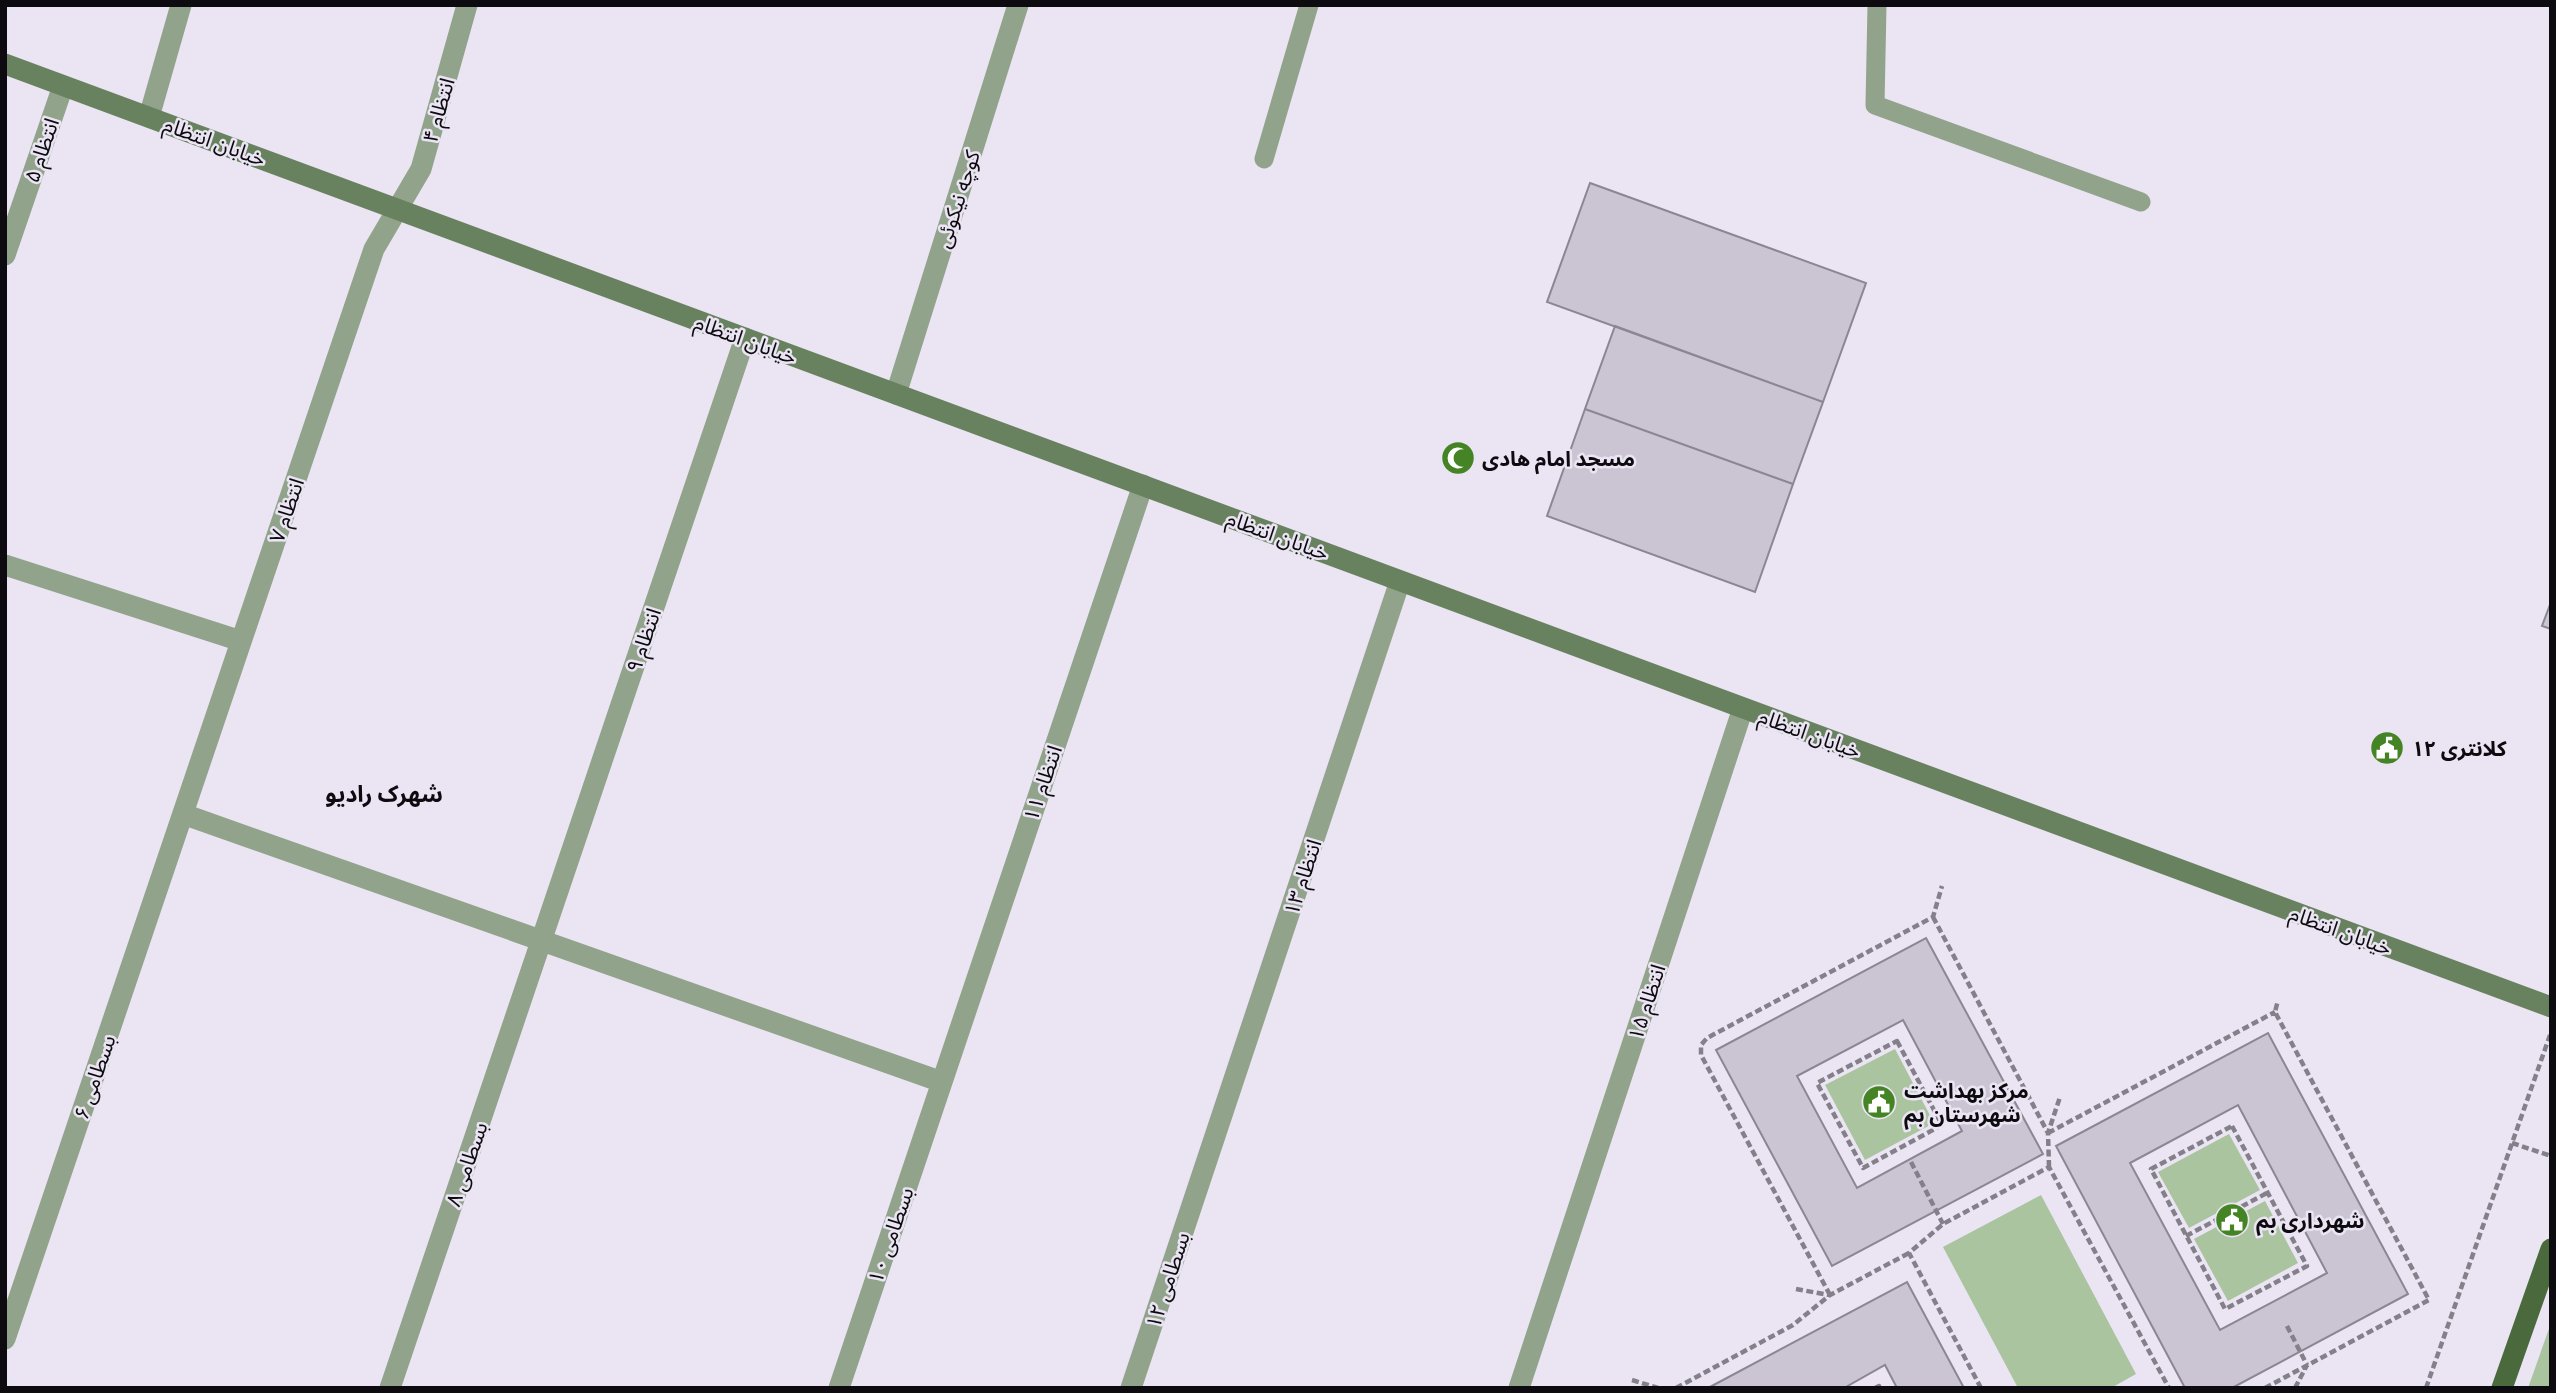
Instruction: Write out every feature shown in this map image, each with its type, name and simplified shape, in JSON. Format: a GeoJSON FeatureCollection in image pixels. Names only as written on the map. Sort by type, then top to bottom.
{"type":"FeatureCollection","features":[{"type":"Feature","properties":{"kind":"main road"},"geometry":{"type":"LineString","coordinates":[[2502,1388],[2551,1249]]}},
{"type":"Feature","properties":{"kind":"street"},"geometry":{"type":"LineString","coordinates":[[149,117],[181,5]]}},
{"type":"Feature","properties":{"kind":"street","name":"انتظام ۴"},"geometry":{"type":"LineString","coordinates":[[397,209],[421,169],[467,5]]}},
{"type":"Feature","properties":{"kind":"street","name":"کوچه نیکوئی"},"geometry":{"type":"LineString","coordinates":[[896,394],[1018,5]]}},
{"type":"Feature","properties":{"kind":"street","name":"خیابان انتظام"},"geometry":{"type":"LineString","coordinates":[[5,64],[2551,1007]]}},
{"type":"Feature","properties":{"kind":"street","name":"انتظام ۵"},"geometry":{"type":"LineString","coordinates":[[5,255],[63,86]]}},
{"type":"Feature","properties":{"kind":"street","name":"انتظام ۷"},"geometry":{"type":"LineString","coordinates":[[183,814],[374,248],[397,209]]}},
{"type":"Feature","properties":{"kind":"street","name":"انتظام ۹"},"geometry":{"type":"LineString","coordinates":[[541,941],[745,338]]}},
{"type":"Feature","properties":{"kind":"street","name":"انتظام ۱۱"},"geometry":{"type":"LineString","coordinates":[[942,1082],[1143,485]]}},
{"type":"Feature","properties":{"kind":"street"},"geometry":{"type":"LineString","coordinates":[[5,565],[241,641]]}},
{"type":"Feature","properties":{"kind":"street","name":"انتظام ۱۳"},"geometry":{"type":"LineString","coordinates":[[1203,1173],[1401,581]]}},
{"type":"Feature","properties":{"kind":"street","name":"انتظام ۱۵"},"geometry":{"type":"LineString","coordinates":[[1519,1388],[1743,708]]}},
{"type":"Feature","properties":{"kind":"street"},"geometry":{"type":"LineString","coordinates":[[183,814],[942,1082]]}},
{"type":"Feature","properties":{"kind":"street","name":"بسطامی ۶"},"geometry":{"type":"LineString","coordinates":[[5,1339],[183,814]]}},
{"type":"Feature","properties":{"kind":"street","name":"بسطامی ۸"},"geometry":{"type":"LineString","coordinates":[[390,1388],[541,941]]}},
{"type":"Feature","properties":{"kind":"street","name":"بسطامی ۱۰"},"geometry":{"type":"LineString","coordinates":[[838,1388],[942,1082]]}},
{"type":"Feature","properties":{"kind":"street","name":"بسطامی ۱۲"},"geometry":{"type":"LineString","coordinates":[[1131,1388],[1203,1173]]}},
{"type":"Feature","properties":{"kind":"lane"},"geometry":{"type":"LineString","coordinates":[[1264,159],[1309,5]]}},
{"type":"Feature","properties":{"kind":"lane"},"geometry":{"type":"LineString","coordinates":[[1877,5],[1875,105],[2141,202]]}},
{"type":"Feature","properties":{"kind":"path"},"geometry":{"type":"LineString","coordinates":[[1942,886],[1933,917],[2048,1133]]}},
{"type":"Feature","properties":{"kind":"path"},"geometry":{"type":"LineString","coordinates":[[1830,1295],[1701,1055],[1701,1045],[1707,1038],[1933,917]]}},
{"type":"Feature","properties":{"kind":"path"},"geometry":{"type":"LineString","coordinates":[[2264,1388],[2429,1300],[2275,1012],[2278,1000]]}},
{"type":"Feature","properties":{"kind":"path"},"geometry":{"type":"LineString","coordinates":[[2048,1133],[2275,1012]]}},
{"type":"Feature","properties":{"kind":"path"},"geometry":{"type":"LineString","coordinates":[[2426,1388],[2551,1035]]}},
{"type":"Feature","properties":{"kind":"path"},"geometry":{"type":"LineString","coordinates":[[1897,1041],[1942,1125],[1863,1168],[1817,1083],[1897,1041]]}},
{"type":"Feature","properties":{"kind":"path"},"geometry":{"type":"LineString","coordinates":[[2060,1097],[2048,1133],[2049,1167],[2169,1388]]}},
{"type":"Feature","properties":{"kind":"path"},"geometry":{"type":"LineString","coordinates":[[2232,1126],[2267,1193],[2307,1266],[2225,1309],[2151,1169],[2232,1126]]}},
{"type":"Feature","properties":{"kind":"path"},"geometry":{"type":"LineString","coordinates":[[2512,1143],[2551,1156]]}},
{"type":"Feature","properties":{"kind":"path"},"geometry":{"type":"LineString","coordinates":[[1911,1162],[1944,1224]]}},
{"type":"Feature","properties":{"kind":"path"},"geometry":{"type":"LineString","coordinates":[[1676,1388],[1793,1325],[1830,1295],[1909,1253],[1944,1224],[2049,1167]]}},
{"type":"Feature","properties":{"kind":"path"},"geometry":{"type":"LineString","coordinates":[[2186,1236],[2267,1193]]}},
{"type":"Feature","properties":{"kind":"path"},"geometry":{"type":"LineString","coordinates":[[1909,1253],[1981,1388]]}},
{"type":"Feature","properties":{"kind":"path"},"geometry":{"type":"LineString","coordinates":[[1796,1289],[1830,1295]]}},
{"type":"Feature","properties":{"kind":"path"},"geometry":{"type":"LineString","coordinates":[[2287,1326],[2307,1365]]}},
{"type":"Feature","properties":{"kind":"path"},"geometry":{"type":"LineString","coordinates":[[2295,1388],[2307,1365]]}},
{"type":"Feature","properties":{"kind":"path"},"geometry":{"type":"LineString","coordinates":[[1632,1380],[1658,1388]]}},
{"type":"Feature","properties":{"kind":"green space"},"geometry":{"type":"Polygon","coordinates":[[[1895,1049],[1934,1123],[1865,1160],[1825,1085],[1895,1049]]]}},
{"type":"Feature","properties":{"kind":"green space"},"geometry":{"type":"Polygon","coordinates":[[[2229,1134],[2260,1190],[2189,1228],[2158,1172],[2229,1134]]]}},
{"type":"Feature","properties":{"kind":"green space"},"geometry":{"type":"Polygon","coordinates":[[[2041,1195],[2136,1374],[2111,1388],[2018,1388],[1943,1247],[2041,1195]]]}},
{"type":"Feature","properties":{"kind":"green space"},"geometry":{"type":"Polygon","coordinates":[[[2265,1201],[2298,1263],[2228,1301],[2194,1239],[2265,1201]]]}},
{"type":"Feature","properties":{"kind":"green space"},"geometry":{"type":"Polygon","coordinates":[[[2551,1323],[2551,1388],[2528,1388],[2551,1323]]]}},
{"type":"Feature","properties":{"kind":"building"},"geometry":{"type":"Polygon","coordinates":[[[1590,183],[1866,283],[1823,402],[1547,302],[1590,183]]]}},
{"type":"Feature","properties":{"kind":"building"},"geometry":{"type":"Polygon","coordinates":[[[1615,326],[1823,402],[1793,484],[1585,409],[1615,326]]]}},
{"type":"Feature","properties":{"kind":"building"},"geometry":{"type":"Polygon","coordinates":[[[1585,409],[1793,484],[1755,592],[1547,516],[1585,409]]]}},
{"type":"Feature","properties":{"kind":"building"},"geometry":{"type":"Polygon","coordinates":[[[2551,602],[2551,629],[2542,626],[2551,602]]]}},
{"type":"Feature","properties":{"kind":"building"},"geometry":{"type":"Polygon","coordinates":[[[1926,938],[2043,1154],[1832,1266],[1716,1050],[1926,938]],[[1903,1020],[1797,1076],[1857,1188],[1962,1131],[1903,1020]]]}},
{"type":"Feature","properties":{"kind":"building"},"geometry":{"type":"Polygon","coordinates":[[[2268,1033],[2408,1294],[2232,1388],[2185,1388],[2056,1146],[2268,1033]],[[2238,1105],[2130,1163],[2220,1330],[2327,1273],[2238,1105]]]}},
{"type":"Feature","properties":{"kind":"building"},"geometry":{"type":"Polygon","coordinates":[[[1907,1282],[1964,1388],[1897,1388],[1885,1365],[1844,1388],[1708,1388],[1907,1282]]]}},
{"type":"Feature","properties":{"kind":"place","name":"مسجد امام هادی"},"geometry":{"type":"Point","coordinates":[1458,458]}},
{"type":"Feature","properties":{"kind":"place","name":"کلانتری ۱۲"},"geometry":{"type":"Point","coordinates":[2387,748]}},
{"type":"Feature","properties":{"kind":"place","name":"مرکز بهداشت شهرستان بم"},"geometry":{"type":"Point","coordinates":[1879,1102]}},
{"type":"Feature","properties":{"kind":"place","name":"شهرداری بم"},"geometry":{"type":"Point","coordinates":[2232,1220]}},
{"type":"Feature","properties":{"kind":"district","name":"شهرک رادیو"},"geometry":{"type":"Point","coordinates":[384,793]}}]}
